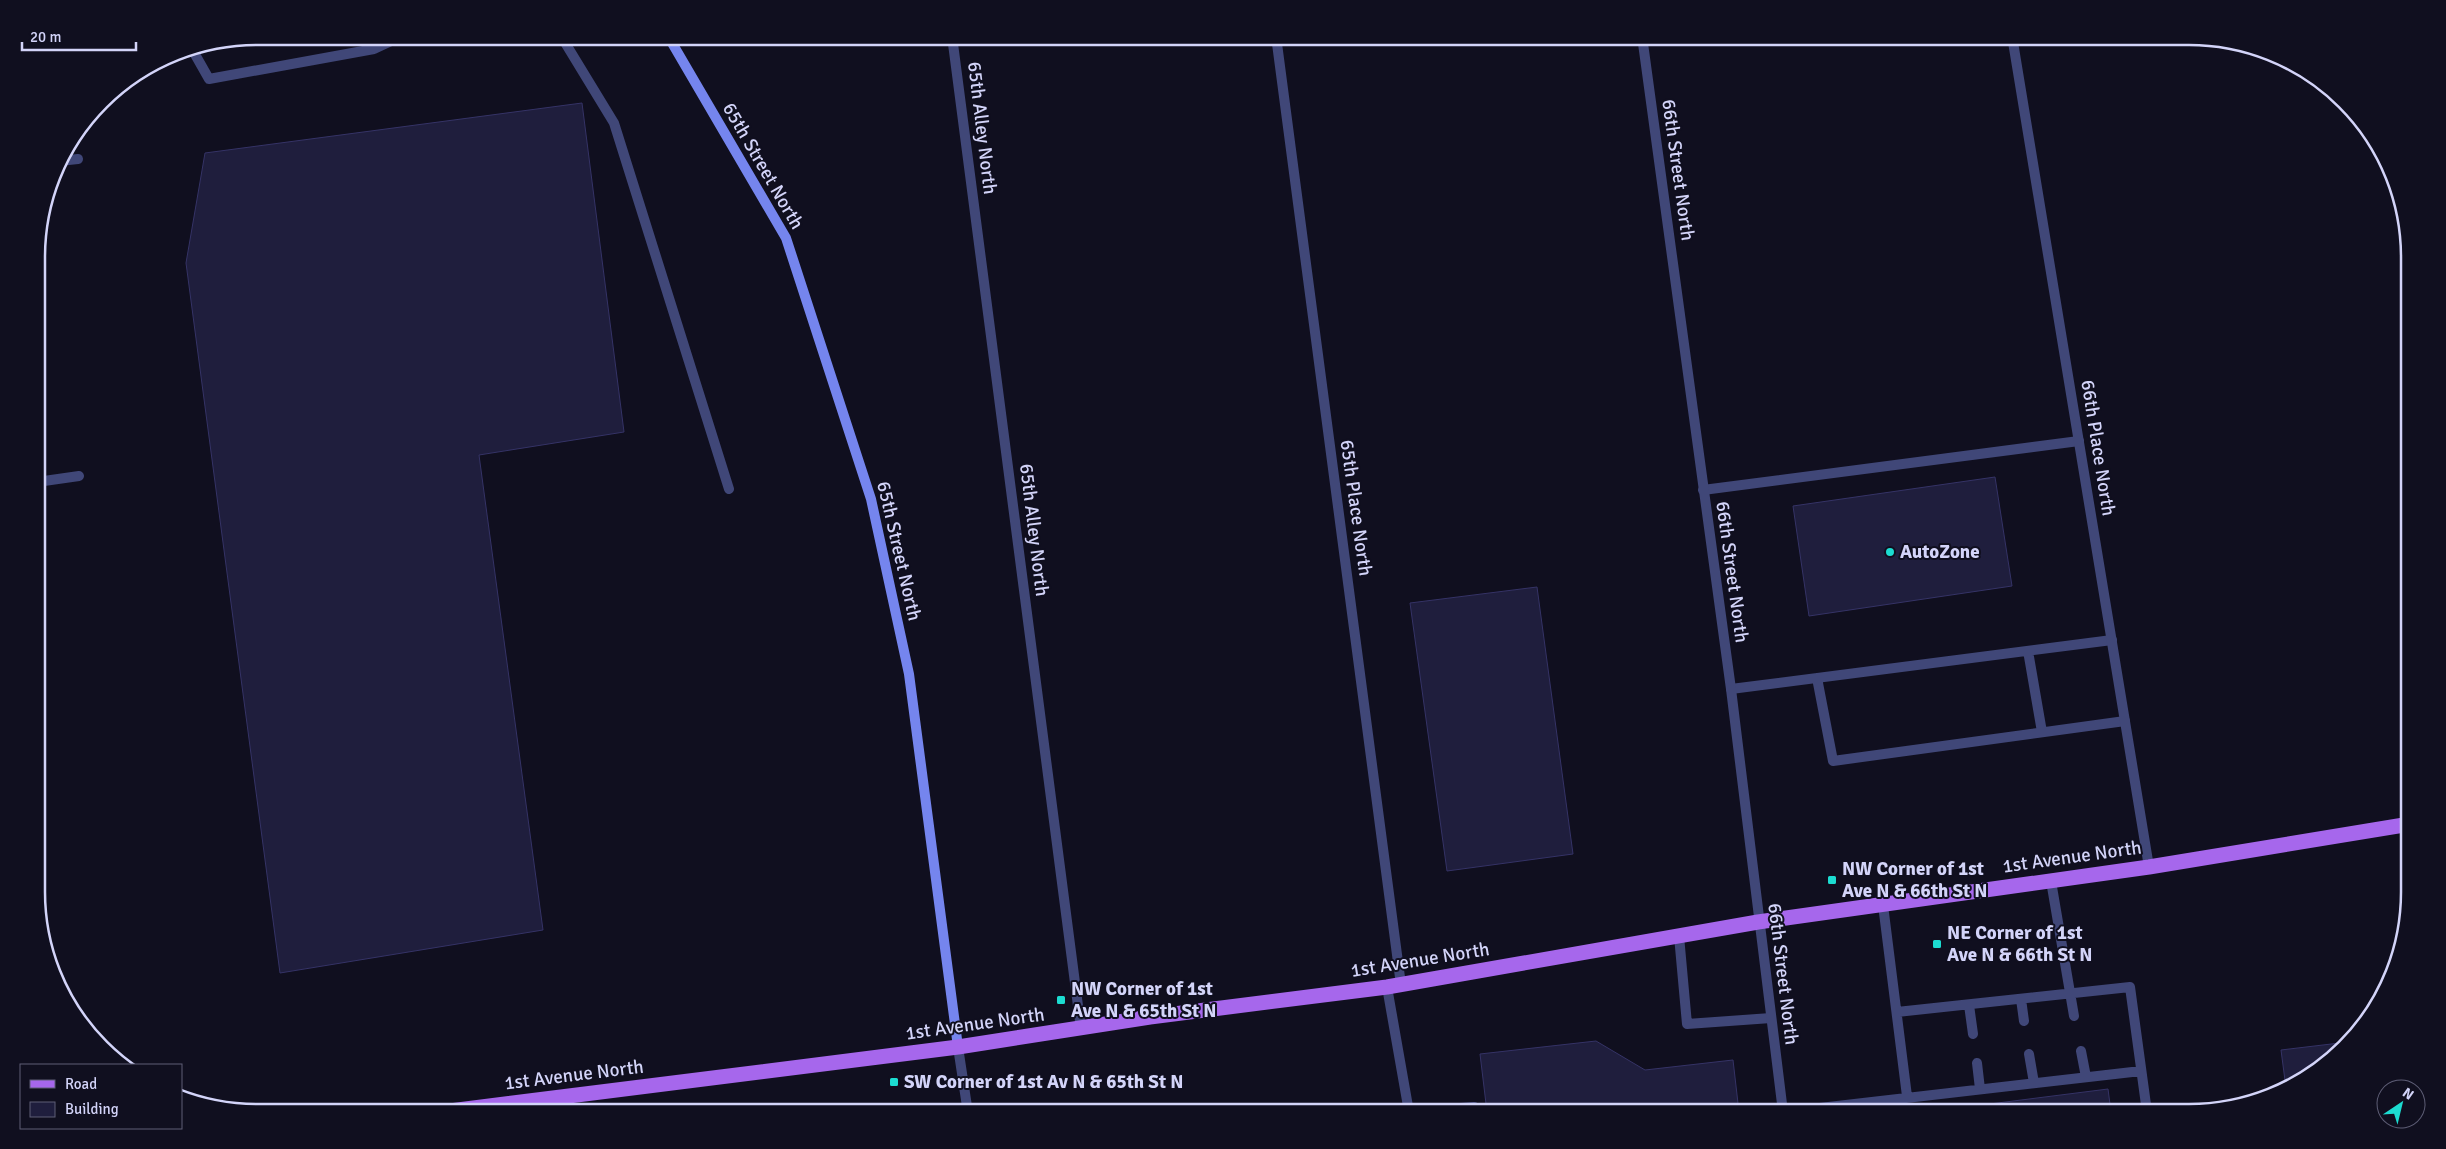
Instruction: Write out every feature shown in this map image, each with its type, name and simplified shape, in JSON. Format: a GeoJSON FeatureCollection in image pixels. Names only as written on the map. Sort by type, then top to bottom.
{"type":"FeatureCollection","features":[{"type":"Feature","properties":{"kind":"main road","name":"1st Avenue North"},"geometry":{"type":"LineString","coordinates":[[505,1104],[958,1047],[1081,1028],[1394,986],[1758,922],[2051,881],[2401,825]]}},
{"type":"Feature","properties":{"kind":"street"},"geometry":{"type":"LineString","coordinates":[[372,45],[374,49]]}},
{"type":"Feature","properties":{"kind":"street"},"geometry":{"type":"LineString","coordinates":[[195,54],[209,79],[374,49],[383,45]]}},
{"type":"Feature","properties":{"kind":"street"},"geometry":{"type":"LineString","coordinates":[[566,45],[614,123],[729,489]]}},
{"type":"Feature","properties":{"kind":"street","name":"65th Street North"},"geometry":{"type":"LineString","coordinates":[[673,45],[786,238],[871,499],[909,674],[967,1104]]}},
{"type":"Feature","properties":{"kind":"street","name":"65th Alley North"},"geometry":{"type":"LineString","coordinates":[[953,45],[1081,1028]]}},
{"type":"Feature","properties":{"kind":"street","name":"65th Place North"},"geometry":{"type":"LineString","coordinates":[[1277,45],[1408,1104]]}},
{"type":"Feature","properties":{"kind":"street","name":"66th Street North"},"geometry":{"type":"LineString","coordinates":[[1643,45],[1731,689],[1758,922],[1783,1104]]}},
{"type":"Feature","properties":{"kind":"street","name":"66th Place North"},"geometry":{"type":"LineString","coordinates":[[2013,45],[2149,866]]}},
{"type":"Feature","properties":{"kind":"street"},"geometry":{"type":"LineString","coordinates":[[69,159],[78,158]]}},
{"type":"Feature","properties":{"kind":"street"},"geometry":{"type":"LineString","coordinates":[[1703,490],[2079,441]]}},
{"type":"Feature","properties":{"kind":"street"},"geometry":{"type":"LineString","coordinates":[[45,481],[78,476]]}},
{"type":"Feature","properties":{"kind":"street"},"geometry":{"type":"LineString","coordinates":[[1731,689],[2112,640]]}},
{"type":"Feature","properties":{"kind":"street"},"geometry":{"type":"LineString","coordinates":[[2028,651],[2042,732]]}},
{"type":"Feature","properties":{"kind":"street"},"geometry":{"type":"LineString","coordinates":[[1817,678],[1833,762],[2125,721]]}},
{"type":"Feature","properties":{"kind":"street"},"geometry":{"type":"LineString","coordinates":[[2051,881],[2074,1016]]}},
{"type":"Feature","properties":{"kind":"street"},"geometry":{"type":"LineString","coordinates":[[1883,904],[1908,1104]]}},
{"type":"Feature","properties":{"kind":"street"},"geometry":{"type":"LineString","coordinates":[[1679,936],[1686,1024],[1770,1018]]}},
{"type":"Feature","properties":{"kind":"street"},"geometry":{"type":"LineString","coordinates":[[1897,1012],[2130,987],[2146,1104]]}},
{"type":"Feature","properties":{"kind":"street"},"geometry":{"type":"LineString","coordinates":[[2021,999],[2024,1021]]}},
{"type":"Feature","properties":{"kind":"street"},"geometry":{"type":"LineString","coordinates":[[1969,1005],[1973,1034]]}},
{"type":"Feature","properties":{"kind":"street"},"geometry":{"type":"LineString","coordinates":[[2081,1051],[2086,1077]]}},
{"type":"Feature","properties":{"kind":"street"},"geometry":{"type":"LineString","coordinates":[[2030,1054],[2034,1082]]}},
{"type":"Feature","properties":{"kind":"street"},"geometry":{"type":"LineString","coordinates":[[1977,1063],[1980,1089]]}},
{"type":"Feature","properties":{"kind":"street"},"geometry":{"type":"LineString","coordinates":[[1850,1104],[2141,1071]]}},
{"type":"Feature","properties":{"kind":"building"},"geometry":{"type":"Polygon","coordinates":[[[582,103],[624,432],[479,455],[543,930],[280,973],[186,263],[205,153],[582,103]]]}},
{"type":"Feature","properties":{"kind":"building"},"geometry":{"type":"Polygon","coordinates":[[[1995,477],[2012,586],[1809,616],[1793,506],[1995,477]]]}},
{"type":"Feature","properties":{"kind":"building"},"geometry":{"type":"Polygon","coordinates":[[[1537,587],[1573,854],[1447,871],[1410,603],[1537,587]]]}},
{"type":"Feature","properties":{"kind":"building"},"geometry":{"type":"Polygon","coordinates":[[[1596,1041],[1645,1070],[1733,1060],[1738,1104],[1486,1104],[1480,1054],[1596,1041]]]}},
{"type":"Feature","properties":{"kind":"building"},"geometry":{"type":"Polygon","coordinates":[[[2338,1043],[2307,1068],[2285,1081],[2281,1050],[2338,1043]]]}},
{"type":"Feature","properties":{"kind":"building"},"geometry":{"type":"Polygon","coordinates":[[[2108,1089],[2110,1104],[1990,1104],[2108,1089]]]}},
{"type":"Feature","properties":{"kind":"place","name":"AutoZone"},"geometry":{"type":"Point","coordinates":[1890,552]}},
{"type":"Feature","properties":{"kind":"place","name":"NW Corner of 1st Ave N & 66th St N"},"geometry":{"type":"Point","coordinates":[1832,880]}},
{"type":"Feature","properties":{"kind":"place","name":"NE Corner of 1st Ave N & 66th St N"},"geometry":{"type":"Point","coordinates":[1937,944]}},
{"type":"Feature","properties":{"kind":"place","name":"NW Corner of 1st Ave N & 65th St N"},"geometry":{"type":"Point","coordinates":[1061,1000]}},
{"type":"Feature","properties":{"kind":"place","name":"SW Corner of 1st Av N & 65th St N"},"geometry":{"type":"Point","coordinates":[894,1082]}}]}
